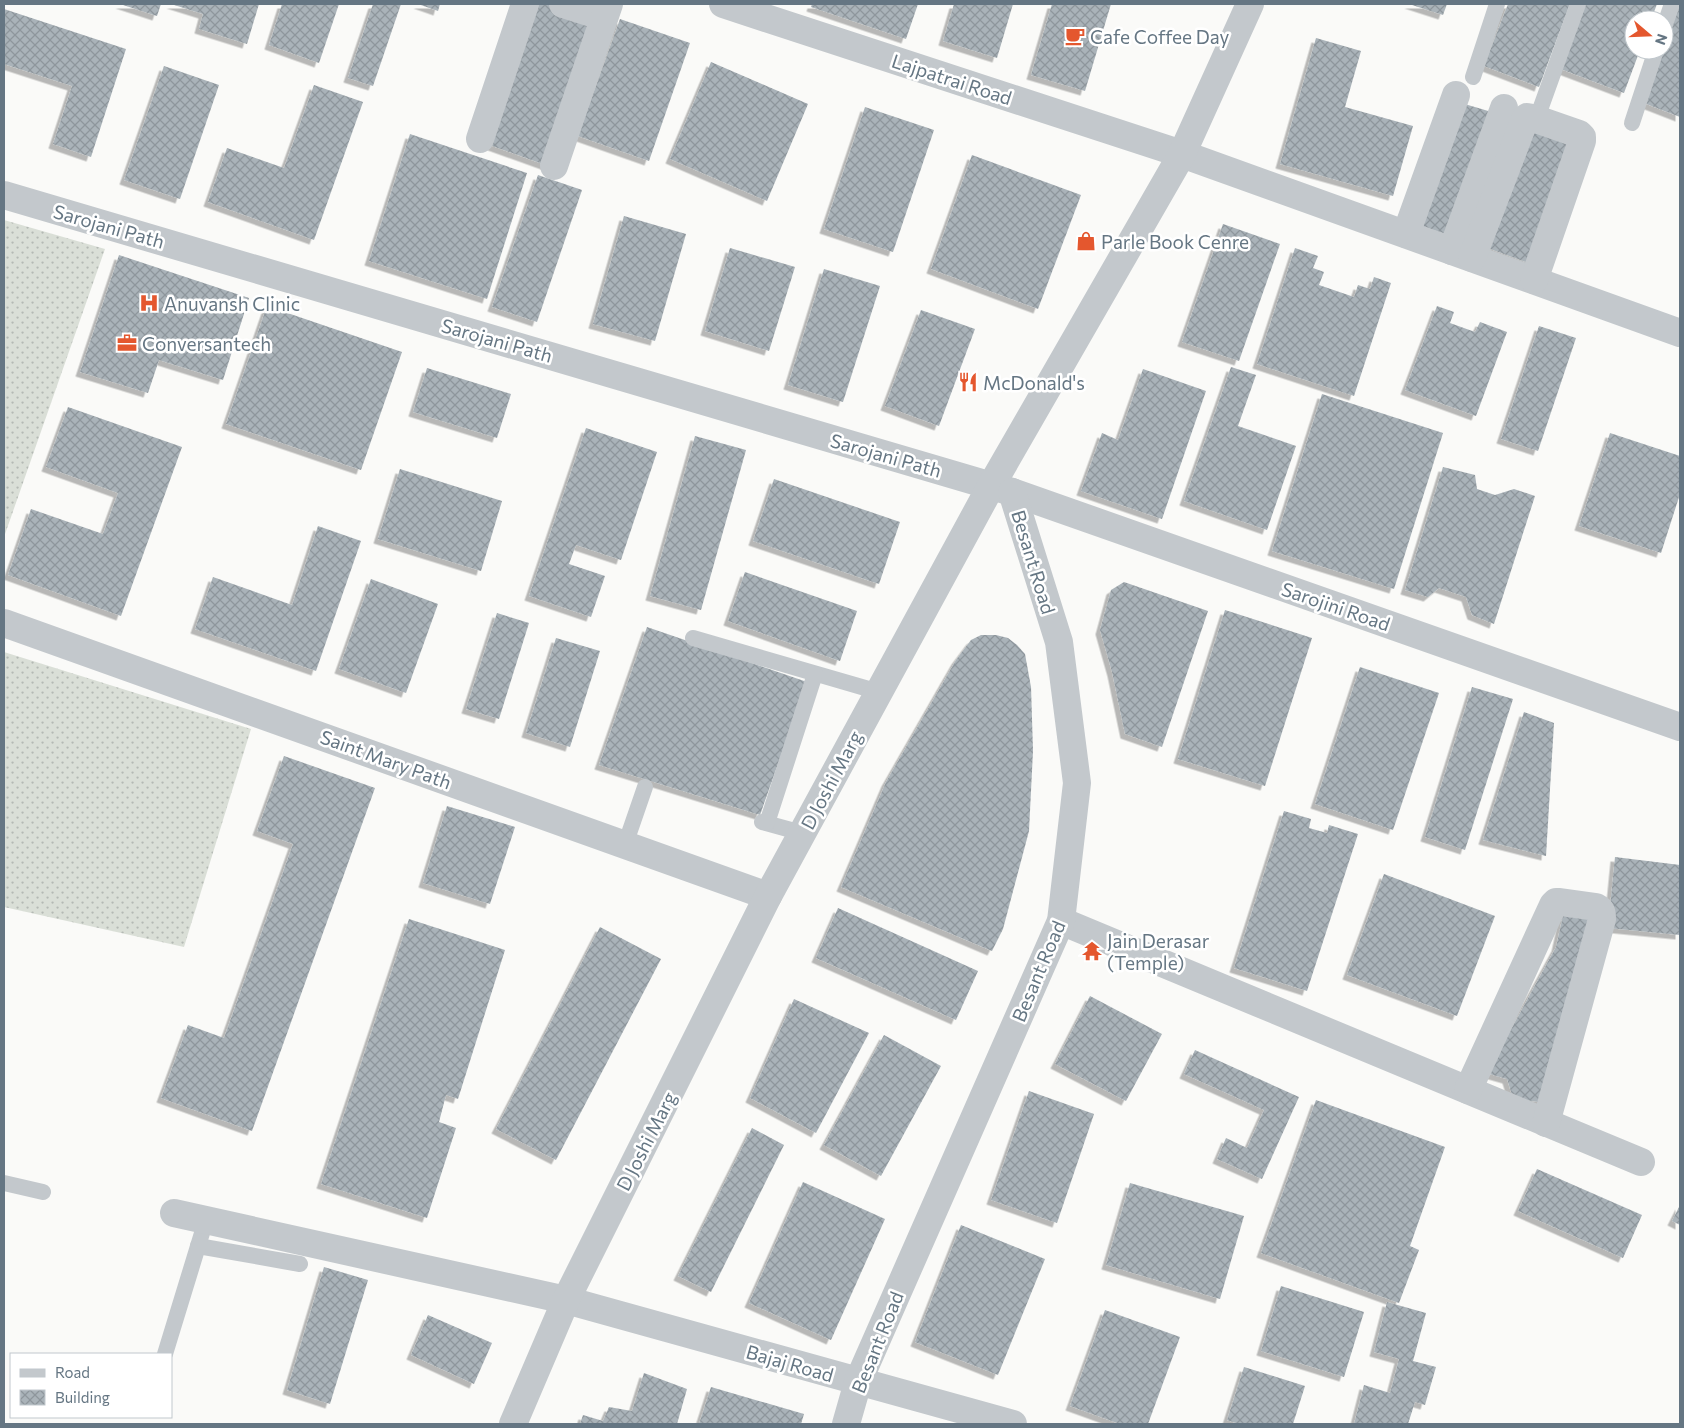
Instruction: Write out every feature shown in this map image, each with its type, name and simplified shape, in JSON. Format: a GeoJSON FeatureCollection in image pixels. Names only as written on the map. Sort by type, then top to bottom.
{"type":"FeatureCollection","features":[{"type":"Feature","properties":{"kind":"street"},"geometry":{"type":"LineString","coordinates":[[480,139],[525,4]]}},
{"type":"Feature","properties":{"kind":"street"},"geometry":{"type":"LineString","coordinates":[[554,166],[606,10],[564,4]]}},
{"type":"Feature","properties":{"kind":"street","name":"Lajpatrai Road"},"geometry":{"type":"LineString","coordinates":[[723,4],[1408,229],[1680,333]]}},
{"type":"Feature","properties":{"kind":"street","name":"D Joshi Marg"},"geometry":{"type":"LineString","coordinates":[[513,1424],[566,1300],[768,896],[879,692],[1001,489],[1182,154],[1250,4]]}},
{"type":"Feature","properties":{"kind":"street"},"geometry":{"type":"LineString","coordinates":[[1408,229],[1464,86]]}},
{"type":"Feature","properties":{"kind":"street"},"geometry":{"type":"LineString","coordinates":[[1464,250],[1504,108]]}},
{"type":"Feature","properties":{"kind":"street"},"geometry":{"type":"LineString","coordinates":[[1464,250],[1525,119],[1533,118],[1579,134],[1582,140],[1535,276]]}},
{"type":"Feature","properties":{"kind":"street","name":"Sarojani Path"},"geometry":{"type":"LineString","coordinates":[[4,195],[1001,489]]}},
{"type":"Feature","properties":{"kind":"street","name":"Sarojini Road"},"geometry":{"type":"LineString","coordinates":[[1001,489],[1680,727]]}},
{"type":"Feature","properties":{"kind":"street","name":"Besant Road"},"geometry":{"type":"LineString","coordinates":[[846,1424],[858,1382],[1061,921],[1077,783],[1059,642],[1001,489]]}},
{"type":"Feature","properties":{"kind":"street","name":"Saint Mary Path"},"geometry":{"type":"LineString","coordinates":[[4,623],[768,896]]}},
{"type":"Feature","properties":{"kind":"street"},"geometry":{"type":"LineString","coordinates":[[1469,1086],[1553,905],[1556,902],[1560,902],[1601,909],[1602,919],[1548,1118]]}},
{"type":"Feature","properties":{"kind":"street"},"geometry":{"type":"LineString","coordinates":[[1061,921],[1548,1118],[1641,1162]]}},
{"type":"Feature","properties":{"kind":"street","name":"Bajaj Road"},"geometry":{"type":"LineString","coordinates":[[174,1213],[566,1300],[1013,1424]]}},
{"type":"Feature","properties":{"kind":"lane"},"geometry":{"type":"LineString","coordinates":[[1464,86],[1497,4]]}},
{"type":"Feature","properties":{"kind":"lane"},"geometry":{"type":"LineString","coordinates":[[1541,107],[1578,4]]}},
{"type":"Feature","properties":{"kind":"lane"},"geometry":{"type":"LineString","coordinates":[[1632,123],[1653,60]]}},
{"type":"Feature","properties":{"kind":"lane"},"geometry":{"type":"LineString","coordinates":[[693,638],[879,692]]}},
{"type":"Feature","properties":{"kind":"lane"},"geometry":{"type":"LineString","coordinates":[[802,833],[765,823],[815,674]]}},
{"type":"Feature","properties":{"kind":"lane"},"geometry":{"type":"LineString","coordinates":[[625,845],[645,787]]}},
{"type":"Feature","properties":{"kind":"lane"},"geometry":{"type":"LineString","coordinates":[[4,1183],[43,1192]]}},
{"type":"Feature","properties":{"kind":"lane"},"geometry":{"type":"LineString","coordinates":[[165,1353],[206,1220]]}},
{"type":"Feature","properties":{"kind":"lane"},"geometry":{"type":"LineString","coordinates":[[198,1246],[300,1264]]}},
{"type":"Feature","properties":{"kind":"shaded area"},"geometry":{"type":"Polygon","coordinates":[[[4,220],[105,249],[4,537],[4,220]]]}},
{"type":"Feature","properties":{"kind":"shaded area"},"geometry":{"type":"Polygon","coordinates":[[[4,652],[251,729],[184,947],[4,907],[4,652]]]}},
{"type":"Feature","properties":{"kind":"building"},"geometry":{"type":"Polygon","coordinates":[[[120,4],[161,4],[157,16],[120,4]]]}},
{"type":"Feature","properties":{"kind":"building"},"geometry":{"type":"Polygon","coordinates":[[[171,4],[259,4],[247,44],[199,29],[203,14],[171,4]]]}},
{"type":"Feature","properties":{"kind":"building"},"geometry":{"type":"Polygon","coordinates":[[[282,4],[339,4],[319,63],[269,45],[282,4]]]}},
{"type":"Feature","properties":{"kind":"building"},"geometry":{"type":"Polygon","coordinates":[[[373,4],[401,4],[373,86],[348,78],[373,4]]]}},
{"type":"Feature","properties":{"kind":"building"},"geometry":{"type":"Polygon","coordinates":[[[418,4],[440,4],[438,11],[418,4]]]}},
{"type":"Feature","properties":{"kind":"building"},"geometry":{"type":"Polygon","coordinates":[[[532,4],[547,4],[601,22],[551,167],[484,143],[532,4]]]}},
{"type":"Feature","properties":{"kind":"building"},"geometry":{"type":"Polygon","coordinates":[[[812,4],[918,4],[906,39],[811,7],[812,4]]]}},
{"type":"Feature","properties":{"kind":"building"},"geometry":{"type":"Polygon","coordinates":[[[954,4],[1013,4],[997,58],[943,41],[954,4]]]}},
{"type":"Feature","properties":{"kind":"building"},"geometry":{"type":"Polygon","coordinates":[[[1052,4],[1111,4],[1085,91],[1031,75],[1052,4]]]}},
{"type":"Feature","properties":{"kind":"building"},"geometry":{"type":"Polygon","coordinates":[[[1409,4],[1447,4],[1443,15],[1409,4]]]}},
{"type":"Feature","properties":{"kind":"building"},"geometry":{"type":"Polygon","coordinates":[[[1508,4],[1570,4],[1539,87],[1484,66],[1508,4]]]}},
{"type":"Feature","properties":{"kind":"building"},"geometry":{"type":"Polygon","coordinates":[[[1582,4],[1657,4],[1655,10],[1624,10],[1624,60],[1636,60],[1624,93],[1558,68],[1582,4]]]}},
{"type":"Feature","properties":{"kind":"building"},"geometry":{"type":"Polygon","coordinates":[[[1680,4],[1680,117],[1644,103],[1659,60],[1674,60],[1674,18],[1680,4]]]}},
{"type":"Feature","properties":{"kind":"building"},"geometry":{"type":"Polygon","coordinates":[[[4,9],[126,49],[91,157],[53,144],[72,86],[4,64],[4,9]]]}},
{"type":"Feature","properties":{"kind":"building"},"geometry":{"type":"Polygon","coordinates":[[[620,19],[690,43],[649,161],[578,136],[620,19]]]}},
{"type":"Feature","properties":{"kind":"building"},"geometry":{"type":"Polygon","coordinates":[[[1316,38],[1361,51],[1345,107],[1413,126],[1393,196],[1280,164],[1316,38]]]}},
{"type":"Feature","properties":{"kind":"building"},"geometry":{"type":"Polygon","coordinates":[[[711,62],[808,104],[767,201],[670,159],[711,62]]]}},
{"type":"Feature","properties":{"kind":"building"},"geometry":{"type":"Polygon","coordinates":[[[164,66],[219,85],[180,199],[124,180],[164,66]]]}},
{"type":"Feature","properties":{"kind":"building"},"geometry":{"type":"Polygon","coordinates":[[[314,85],[363,102],[314,240],[208,202],[227,148],[284,168],[314,85]]]}},
{"type":"Feature","properties":{"kind":"building"},"geometry":{"type":"Polygon","coordinates":[[[1458,102],[1495,113],[1455,237],[1418,225],[1458,102]]]}},
{"type":"Feature","properties":{"kind":"building"},"geometry":{"type":"Polygon","coordinates":[[[865,107],[934,130],[893,252],[824,229],[865,107]]]}},
{"type":"Feature","properties":{"kind":"building"},"geometry":{"type":"Polygon","coordinates":[[[1530,121],[1578,138],[1534,265],[1482,246],[1530,121]]]}},
{"type":"Feature","properties":{"kind":"building"},"geometry":{"type":"Polygon","coordinates":[[[410,134],[527,173],[487,299],[369,261],[410,134]]]}},
{"type":"Feature","properties":{"kind":"building"},"geometry":{"type":"Polygon","coordinates":[[[972,155],[1081,195],[1038,309],[931,269],[972,155]]]}},
{"type":"Feature","properties":{"kind":"building"},"geometry":{"type":"Polygon","coordinates":[[[538,175],[582,190],[537,322],[492,307],[538,175]]]}},
{"type":"Feature","properties":{"kind":"building"},"geometry":{"type":"Polygon","coordinates":[[[624,216],[686,234],[655,341],[593,324],[624,216]]]}},
{"type":"Feature","properties":{"kind":"building"},"geometry":{"type":"Polygon","coordinates":[[[1223,224],[1280,244],[1239,361],[1182,342],[1223,224]]]}},
{"type":"Feature","properties":{"kind":"building"},"geometry":{"type":"Polygon","coordinates":[[[730,248],[795,267],[769,351],[705,331],[730,248]]]}},
{"type":"Feature","properties":{"kind":"building"},"geometry":{"type":"Polygon","coordinates":[[[1295,248],[1318,256],[1313,268],[1324,272],[1319,285],[1354,297],[1358,285],[1370,289],[1374,277],[1391,283],[1354,396],[1257,364],[1295,248]]]}},
{"type":"Feature","properties":{"kind":"building"},"geometry":{"type":"Polygon","coordinates":[[[119,255],[249,298],[223,380],[159,360],[148,393],[80,372],[119,255]]]}},
{"type":"Feature","properties":{"kind":"building"},"geometry":{"type":"Polygon","coordinates":[[[824,269],[880,286],[843,402],[788,385],[824,269]]]}},
{"type":"Feature","properties":{"kind":"building"},"geometry":{"type":"Polygon","coordinates":[[[267,306],[402,352],[361,470],[226,424],[267,306]]]}},
{"type":"Feature","properties":{"kind":"building"},"geometry":{"type":"Polygon","coordinates":[[[1437,306],[1454,312],[1450,323],[1475,332],[1480,322],[1507,332],[1476,416],[1405,390],[1437,306]]]}},
{"type":"Feature","properties":{"kind":"building"},"geometry":{"type":"Polygon","coordinates":[[[921,310],[975,329],[939,426],[885,406],[921,310]]]}},
{"type":"Feature","properties":{"kind":"building"},"geometry":{"type":"Polygon","coordinates":[[[1539,326],[1576,338],[1538,451],[1501,439],[1539,326]]]}},
{"type":"Feature","properties":{"kind":"building"},"geometry":{"type":"Polygon","coordinates":[[[1231,367],[1256,375],[1238,426],[1296,446],[1267,530],[1184,501],[1231,367]]]}},
{"type":"Feature","properties":{"kind":"building"},"geometry":{"type":"Polygon","coordinates":[[[427,368],[511,394],[497,438],[413,412],[427,368]]]}},
{"type":"Feature","properties":{"kind":"building"},"geometry":{"type":"Polygon","coordinates":[[[1143,369],[1206,391],[1162,519],[1081,491],[1102,433],[1118,440],[1143,369]]]}},
{"type":"Feature","properties":{"kind":"building"},"geometry":{"type":"Polygon","coordinates":[[[1322,394],[1443,433],[1394,589],[1272,551],[1322,394]]]}},
{"type":"Feature","properties":{"kind":"building"},"geometry":{"type":"Polygon","coordinates":[[[68,407],[182,447],[121,616],[8,575],[31,509],[103,534],[118,493],[46,467],[68,407]]]}},
{"type":"Feature","properties":{"kind":"building"},"geometry":{"type":"Polygon","coordinates":[[[586,428],[657,452],[621,560],[576,545],[569,564],[605,576],[591,617],[529,596],[586,428]]]}},
{"type":"Feature","properties":{"kind":"building"},"geometry":{"type":"Polygon","coordinates":[[[1610,433],[1680,456],[1680,494],[1661,553],[1579,526],[1610,433]]]}},
{"type":"Feature","properties":{"kind":"building"},"geometry":{"type":"Polygon","coordinates":[[[695,436],[746,450],[701,610],[650,596],[695,436]]]}},
{"type":"Feature","properties":{"kind":"building"},"geometry":{"type":"Polygon","coordinates":[[[1443,467],[1475,475],[1477,489],[1495,495],[1514,489],[1535,496],[1494,624],[1472,615],[1466,597],[1439,588],[1428,597],[1405,590],[1443,467]]]}},
{"type":"Feature","properties":{"kind":"building"},"geometry":{"type":"Polygon","coordinates":[[[400,469],[502,501],[481,571],[378,539],[400,469]]]}},
{"type":"Feature","properties":{"kind":"building"},"geometry":{"type":"Polygon","coordinates":[[[774,479],[900,522],[879,584],[753,541],[774,479]]]}},
{"type":"Feature","properties":{"kind":"building"},"geometry":{"type":"Polygon","coordinates":[[[318,526],[361,541],[316,671],[195,629],[213,577],[292,605],[318,526]]]}},
{"type":"Feature","properties":{"kind":"building"},"geometry":{"type":"Polygon","coordinates":[[[745,572],[857,611],[840,661],[728,621],[745,572]]]}},
{"type":"Feature","properties":{"kind":"building"},"geometry":{"type":"Polygon","coordinates":[[[371,579],[438,604],[406,693],[339,669],[371,579]]]}},
{"type":"Feature","properties":{"kind":"building"},"geometry":{"type":"Polygon","coordinates":[[[1124,582],[1208,611],[1162,747],[1125,734],[1112,672],[1100,630],[1111,590],[1124,582]]]}},
{"type":"Feature","properties":{"kind":"building"},"geometry":{"type":"Polygon","coordinates":[[[1225,610],[1312,638],[1265,786],[1178,759],[1225,610]]]}},
{"type":"Feature","properties":{"kind":"building"},"geometry":{"type":"Polygon","coordinates":[[[497,613],[529,623],[499,719],[466,709],[497,613]]]}},
{"type":"Feature","properties":{"kind":"building"},"geometry":{"type":"Polygon","coordinates":[[[647,627],[807,682],[760,815],[599,765],[647,627]]]}},
{"type":"Feature","properties":{"kind":"building"},"geometry":{"type":"Polygon","coordinates":[[[981,635],[996,635],[1008,638],[1017,645],[1025,654],[1031,687],[1033,751],[1029,831],[1003,929],[992,951],[841,887],[886,782],[956,660],[971,640],[981,635]]]}},
{"type":"Feature","properties":{"kind":"building"},"geometry":{"type":"Polygon","coordinates":[[[556,638],[600,651],[570,747],[526,733],[556,638]]]}},
{"type":"Feature","properties":{"kind":"building"},"geometry":{"type":"Polygon","coordinates":[[[1360,667],[1439,693],[1393,830],[1315,804],[1360,667]]]}},
{"type":"Feature","properties":{"kind":"building"},"geometry":{"type":"Polygon","coordinates":[[[1472,687],[1513,699],[1465,850],[1425,837],[1472,687]]]}},
{"type":"Feature","properties":{"kind":"building"},"geometry":{"type":"Polygon","coordinates":[[[1524,712],[1554,723],[1546,856],[1483,840],[1524,712]]]}},
{"type":"Feature","properties":{"kind":"building"},"geometry":{"type":"Polygon","coordinates":[[[284,756],[375,788],[252,1131],[161,1098],[188,1025],[224,1038],[293,844],[257,831],[284,756]]]}},
{"type":"Feature","properties":{"kind":"building"},"geometry":{"type":"Polygon","coordinates":[[[447,806],[515,827],[490,904],[423,883],[447,806]]]}},
{"type":"Feature","properties":{"kind":"building"},"geometry":{"type":"Polygon","coordinates":[[[1284,811],[1311,819],[1309,828],[1327,833],[1329,825],[1358,834],[1307,991],[1234,968],[1284,811]]]}},
{"type":"Feature","properties":{"kind":"building"},"geometry":{"type":"Polygon","coordinates":[[[1615,857],[1680,865],[1680,935],[1608,928],[1615,857]]]}},
{"type":"Feature","properties":{"kind":"building"},"geometry":{"type":"Polygon","coordinates":[[[1384,874],[1495,916],[1457,1016],[1347,975],[1384,874]]]}},
{"type":"Feature","properties":{"kind":"building"},"geometry":{"type":"Polygon","coordinates":[[[838,908],[978,971],[956,1020],[816,958],[838,908]]]}},
{"type":"Feature","properties":{"kind":"building"},"geometry":{"type":"Polygon","coordinates":[[[1564,911],[1596,913],[1545,1103],[1513,1098],[1507,1079],[1486,1073],[1556,947],[1564,911]]]}},
{"type":"Feature","properties":{"kind":"building"},"geometry":{"type":"Polygon","coordinates":[[[409,919],[505,950],[458,1099],[446,1095],[439,1122],[456,1128],[427,1218],[321,1184],[409,919]]]}},
{"type":"Feature","properties":{"kind":"building"},"geometry":{"type":"Polygon","coordinates":[[[600,927],[661,959],[556,1160],[496,1129],[600,927]]]}},
{"type":"Feature","properties":{"kind":"building"},"geometry":{"type":"Polygon","coordinates":[[[1090,996],[1162,1034],[1126,1101],[1055,1064],[1090,996]]]}},
{"type":"Feature","properties":{"kind":"building"},"geometry":{"type":"Polygon","coordinates":[[[794,999],[869,1033],[816,1133],[750,1098],[794,999]]]}},
{"type":"Feature","properties":{"kind":"building"},"geometry":{"type":"Polygon","coordinates":[[[884,1035],[941,1066],[881,1176],[824,1145],[884,1035]]]}},
{"type":"Feature","properties":{"kind":"building"},"geometry":{"type":"Polygon","coordinates":[[[1195,1050],[1299,1097],[1262,1179],[1217,1159],[1226,1138],[1247,1148],[1264,1110],[1184,1074],[1195,1050]]]}},
{"type":"Feature","properties":{"kind":"building"},"geometry":{"type":"Polygon","coordinates":[[[1029,1091],[1094,1114],[1057,1223],[991,1200],[1029,1091]]]}},
{"type":"Feature","properties":{"kind":"building"},"geometry":{"type":"Polygon","coordinates":[[[1316,1100],[1445,1147],[1410,1246],[1419,1250],[1399,1303],[1261,1253],[1316,1100]]]}},
{"type":"Feature","properties":{"kind":"building"},"geometry":{"type":"Polygon","coordinates":[[[752,1128],[784,1145],[711,1292],[678,1276],[752,1128]]]}},
{"type":"Feature","properties":{"kind":"building"},"geometry":{"type":"Polygon","coordinates":[[[1537,1169],[1642,1215],[1623,1258],[1518,1211],[1537,1169]]]}},
{"type":"Feature","properties":{"kind":"building"},"geometry":{"type":"Polygon","coordinates":[[[803,1182],[885,1219],[831,1340],[749,1303],[803,1182]]]}},
{"type":"Feature","properties":{"kind":"building"},"geometry":{"type":"Polygon","coordinates":[[[1130,1183],[1244,1216],[1220,1299],[1106,1265],[1130,1183]]]}},
{"type":"Feature","properties":{"kind":"building"},"geometry":{"type":"Polygon","coordinates":[[[1680,1205],[1680,1225],[1672,1221],[1680,1205]]]}},
{"type":"Feature","properties":{"kind":"building"},"geometry":{"type":"Polygon","coordinates":[[[961,1225],[1045,1259],[998,1375],[915,1342],[961,1225]]]}},
{"type":"Feature","properties":{"kind":"building"},"geometry":{"type":"Polygon","coordinates":[[[324,1267],[368,1280],[330,1404],[287,1390],[324,1267]]]}},
{"type":"Feature","properties":{"kind":"building"},"geometry":{"type":"Polygon","coordinates":[[[1281,1286],[1364,1312],[1344,1377],[1261,1351],[1281,1286]]]}},
{"type":"Feature","properties":{"kind":"building"},"geometry":{"type":"Polygon","coordinates":[[[1387,1302],[1426,1313],[1413,1361],[1436,1367],[1425,1405],[1415,1402],[1408,1424],[1354,1424],[1364,1385],[1390,1393],[1399,1359],[1374,1352],[1387,1302]]]}},
{"type":"Feature","properties":{"kind":"building"},"geometry":{"type":"Polygon","coordinates":[[[1105,1310],[1180,1337],[1148,1424],[1120,1424],[1070,1406],[1105,1310]]]}},
{"type":"Feature","properties":{"kind":"building"},"geometry":{"type":"Polygon","coordinates":[[[428,1315],[492,1343],[474,1384],[411,1355],[428,1315]]]}},
{"type":"Feature","properties":{"kind":"building"},"geometry":{"type":"Polygon","coordinates":[[[1244,1367],[1305,1386],[1293,1424],[1239,1424],[1227,1420],[1244,1367]]]}},
{"type":"Feature","properties":{"kind":"building"},"geometry":{"type":"Polygon","coordinates":[[[644,1373],[687,1389],[677,1424],[580,1424],[583,1415],[603,1421],[609,1407],[632,1411],[644,1373]]]}},
{"type":"Feature","properties":{"kind":"building"},"geometry":{"type":"Polygon","coordinates":[[[711,1387],[804,1414],[801,1424],[699,1424],[711,1387]]]}},
{"type":"Feature","properties":{"kind":"place","name":"Cafe Coffee Day"},"geometry":{"type":"Point","coordinates":[1075,36]}},
{"type":"Feature","properties":{"kind":"place","name":"Parle Book Cenre"},"geometry":{"type":"Point","coordinates":[1086,241]}},
{"type":"Feature","properties":{"kind":"place","name":"Anuvansh Clinic"},"geometry":{"type":"Point","coordinates":[149,303]}},
{"type":"Feature","properties":{"kind":"place","name":"Conversantech"},"geometry":{"type":"Point","coordinates":[127,343]}},
{"type":"Feature","properties":{"kind":"place","name":"McDonald's"},"geometry":{"type":"Point","coordinates":[968,382]}},
{"type":"Feature","properties":{"kind":"place","name":"Jain Derasar (Temple)"},"geometry":{"type":"Point","coordinates":[1092,951]}}]}
